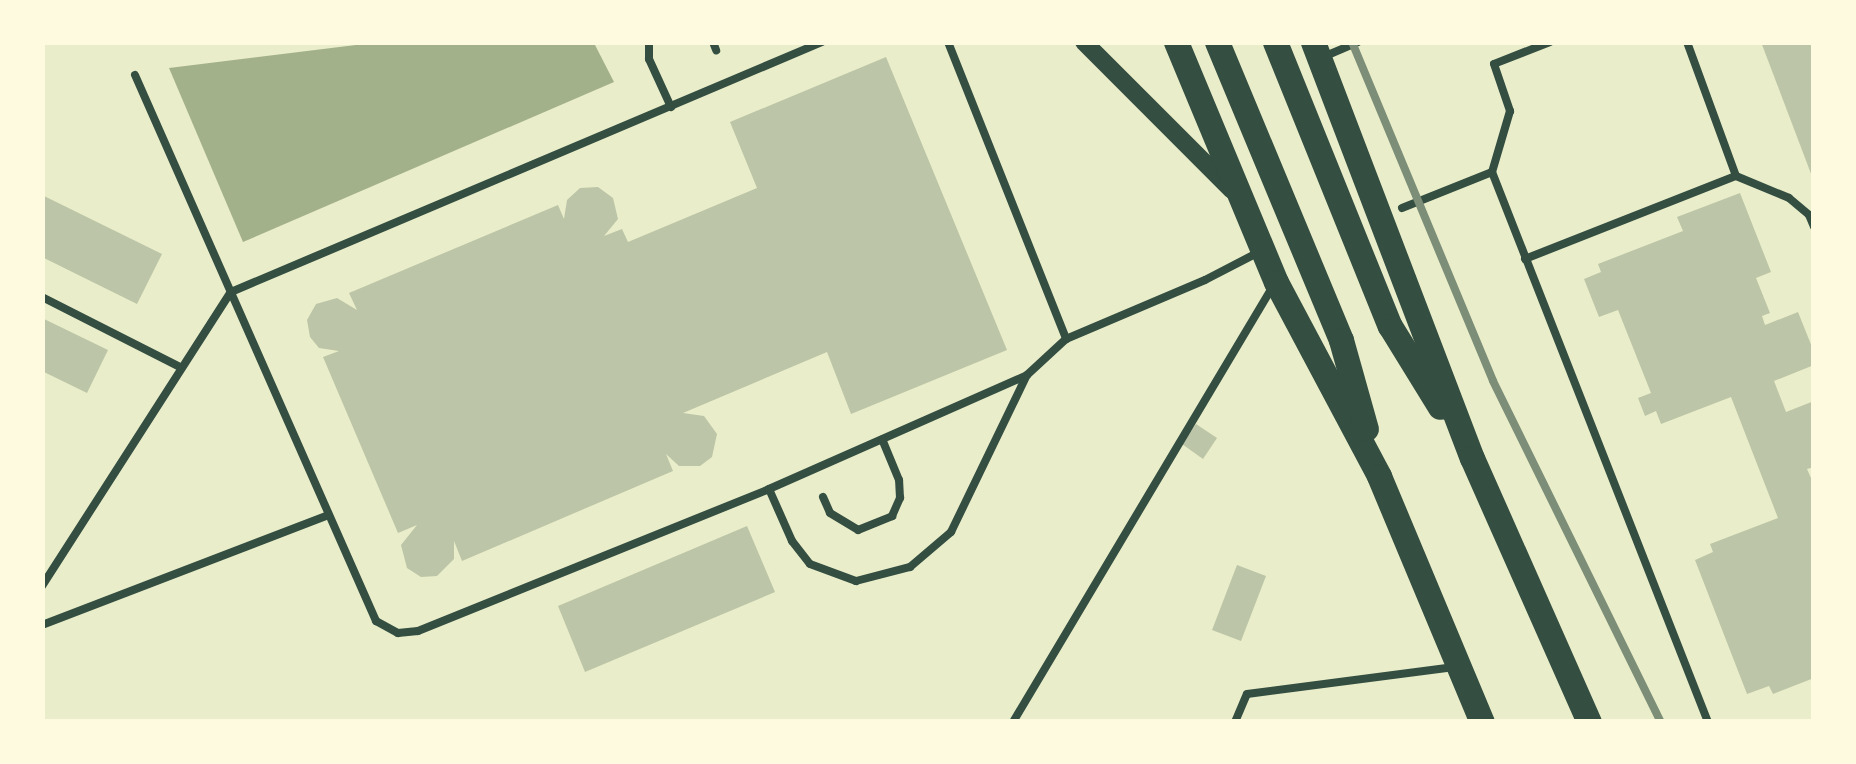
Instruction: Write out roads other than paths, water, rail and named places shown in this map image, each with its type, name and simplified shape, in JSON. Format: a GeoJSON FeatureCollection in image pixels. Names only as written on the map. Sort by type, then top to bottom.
{"type":"FeatureCollection","features":[{"type":"Feature","properties":{"kind":"main road"},"geometry":{"type":"LineString","coordinates":[[1176,42],[1262,251],[1379,476],[1482,722]]}},
{"type":"Feature","properties":{"kind":"main road"},"geometry":{"type":"LineString","coordinates":[[1275,42],[1390,326],[1472,458]]}},
{"type":"Feature","properties":{"kind":"main road"},"geometry":{"type":"LineString","coordinates":[[1316,50],[1472,458],[1589,722]]}},
{"type":"Feature","properties":{"kind":"main road"},"geometry":{"type":"LineString","coordinates":[[1221,52],[1341,340],[1379,476]]}},
{"type":"Feature","properties":{"kind":"street"},"geometry":{"type":"LineString","coordinates":[[1084,42],[1241,199]]}},
{"type":"Feature","properties":{"kind":"lane"},"geometry":{"type":"LineString","coordinates":[[649,42],[649,59],[670,106]]}},
{"type":"Feature","properties":{"kind":"lane"},"geometry":{"type":"LineString","coordinates":[[42,586],[230,292],[822,42]]}},
{"type":"Feature","properties":{"kind":"lane"},"geometry":{"type":"LineString","coordinates":[[948,42],[1066,338]]}},
{"type":"Feature","properties":{"kind":"lane"},"geometry":{"type":"LineString","coordinates":[[1316,50],[1358,42]]}},
{"type":"Feature","properties":{"kind":"lane"},"geometry":{"type":"LineString","coordinates":[[1550,42],[1494,64],[1510,111],[1492,172],[1708,722]]}},
{"type":"Feature","properties":{"kind":"lane"},"geometry":{"type":"LineString","coordinates":[[1687,42],[1736,176]]}},
{"type":"Feature","properties":{"kind":"lane"},"geometry":{"type":"LineString","coordinates":[[135,75],[376,622],[398,633],[418,631],[769,489],[1027,374],[1066,338],[1205,280],[1262,251]]}},
{"type":"Feature","properties":{"kind":"lane"},"geometry":{"type":"LineString","coordinates":[[1402,208],[1492,172]]}},
{"type":"Feature","properties":{"kind":"lane"},"geometry":{"type":"LineString","coordinates":[[1525,258],[1736,176],[1789,198],[1809,215],[1814,227]]}},
{"type":"Feature","properties":{"kind":"lane"},"geometry":{"type":"LineString","coordinates":[[1013,722],[1276,282]]}},
{"type":"Feature","properties":{"kind":"lane"},"geometry":{"type":"LineString","coordinates":[[42,298],[180,367]]}},
{"type":"Feature","properties":{"kind":"lane"},"geometry":{"type":"LineString","coordinates":[[769,489],[792,540],[810,564],[856,581],[910,567],[952,532],[1027,374]]}},
{"type":"Feature","properties":{"kind":"lane"},"geometry":{"type":"LineString","coordinates":[[823,497],[842,524],[858,530],[892,516],[900,498],[899,480],[882,439]]}},
{"type":"Feature","properties":{"kind":"lane"},"geometry":{"type":"LineString","coordinates":[[42,626],[329,515]]}},
{"type":"Feature","properties":{"kind":"lane"},"geometry":{"type":"LineString","coordinates":[[1235,722],[1247,694],[1418,668],[1460,667]]}},
{"type":"Feature","properties":{"kind":"railway"},"geometry":{"type":"LineString","coordinates":[[1352,42],[1493,381],[1661,722]]}}]}
